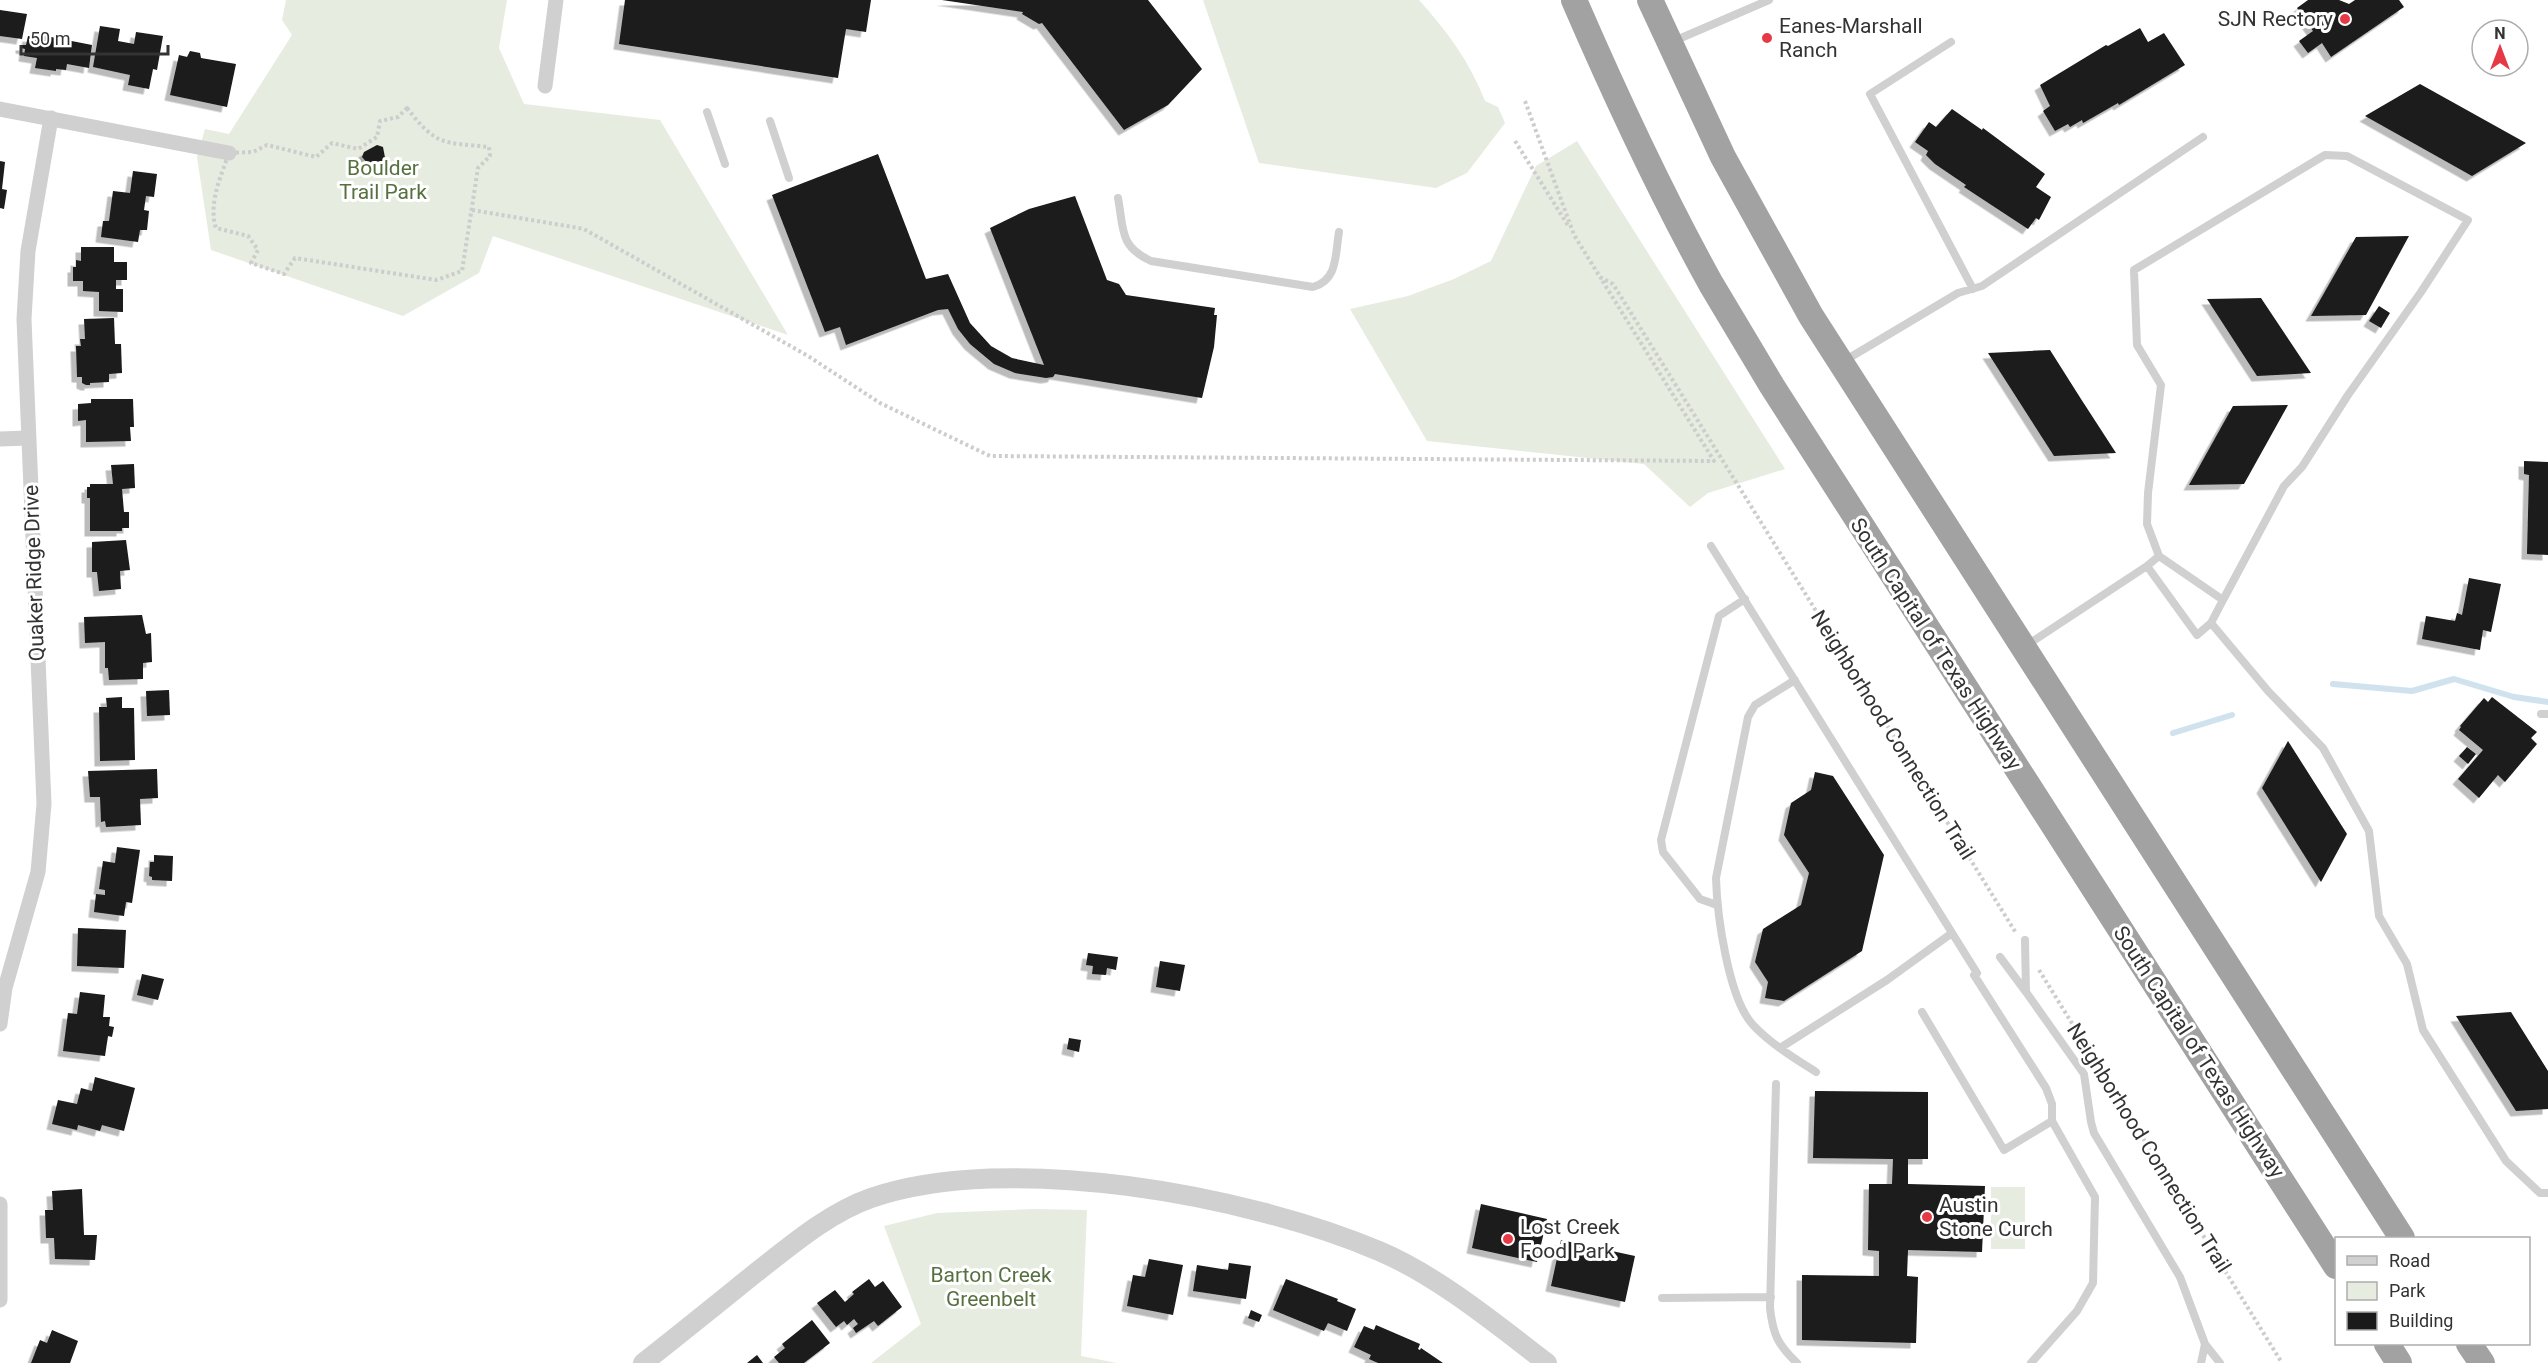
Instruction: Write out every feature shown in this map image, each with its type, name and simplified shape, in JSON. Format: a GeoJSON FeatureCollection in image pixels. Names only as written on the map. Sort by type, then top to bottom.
{"type":"FeatureCollection","features":[{"type":"Feature","properties":{"kind":"highway","name":"South Capital of Texas Highway"},"geometry":{"type":"LineString","coordinates":[[1574,0],[1660,187],[1711,284],[1766,376],[2335,1263]]}},
{"type":"Feature","properties":{"kind":"highway"},"geometry":{"type":"LineString","coordinates":[[1650,0],[1723,157],[1757,222],[1840,364],[2401,1237]]}},
{"type":"Feature","properties":{"kind":"highway"},"geometry":{"type":"LineString","coordinates":[[2387,1345],[2399,1363]]}},
{"type":"Feature","properties":{"kind":"highway"},"geometry":{"type":"LineString","coordinates":[[2470,1345],[2482,1363]]}},
{"type":"Feature","properties":{"kind":"street"},"geometry":{"type":"LineString","coordinates":[[545,86],[556,0]]}},
{"type":"Feature","properties":{"kind":"street"},"geometry":{"type":"LineString","coordinates":[[0,109],[229,153]]}},
{"type":"Feature","properties":{"kind":"street","name":"Quaker Ridge Drive"},"geometry":{"type":"LineString","coordinates":[[0,1024],[5,988],[38,872],[44,804],[24,319],[28,251],[51,118]]}},
{"type":"Feature","properties":{"kind":"street"},"geometry":{"type":"LineString","coordinates":[[0,439],[28,438]]}},
{"type":"Feature","properties":{"kind":"street"},"geometry":{"type":"LineString","coordinates":[[643,1363],[789,1246],[830,1219],[870,1198],[912,1188],[962,1181],[1014,1179],[1125,1186],[1227,1203],[1303,1224],[1381,1252],[1446,1289],[1547,1363]]}},
{"type":"Feature","properties":{"kind":"street"},"geometry":{"type":"LineString","coordinates":[[0,1204],[0,1300]]}},
{"type":"Feature","properties":{"kind":"lane"},"geometry":{"type":"LineString","coordinates":[[1669,44],[1769,0]]}},
{"type":"Feature","properties":{"kind":"lane"},"geometry":{"type":"LineString","coordinates":[[1951,42],[1870,94],[1973,289]]}},
{"type":"Feature","properties":{"kind":"lane"},"geometry":{"type":"LineString","coordinates":[[707,112],[725,164]]}},
{"type":"Feature","properties":{"kind":"lane"},"geometry":{"type":"LineString","coordinates":[[770,121],[789,178]]}},
{"type":"Feature","properties":{"kind":"lane"},"geometry":{"type":"LineString","coordinates":[[1840,364],[1958,293],[1982,286],[2203,137]]}},
{"type":"Feature","properties":{"kind":"lane"},"geometry":{"type":"LineString","coordinates":[[2147,566],[2197,635],[2211,623],[2284,486],[2302,468],[2348,395],[2421,292],[2468,220],[2347,156],[2325,155],[2134,270],[2137,345],[2161,386],[2148,493],[2147,524],[2159,556],[2223,600]]}},
{"type":"Feature","properties":{"kind":"lane"},"geometry":{"type":"LineString","coordinates":[[1118,198],[1126,244],[1137,254],[1151,261],[1313,287],[1325,284],[1332,275],[1339,232]]}},
{"type":"Feature","properties":{"kind":"lane"},"geometry":{"type":"LineString","coordinates":[[1711,546],[2046,1088],[2052,1104],[2052,1121],[2095,1197],[2093,1283],[2077,1311],[2031,1363]]}},
{"type":"Feature","properties":{"kind":"lane"},"geometry":{"type":"LineString","coordinates":[[2023,648],[2159,556]]}},
{"type":"Feature","properties":{"kind":"lane"},"geometry":{"type":"LineString","coordinates":[[1717,904],[1700,899],[1663,852],[1661,840],[1719,616],[1745,599]]}},
{"type":"Feature","properties":{"kind":"lane"},"geometry":{"type":"LineString","coordinates":[[2211,623],[2268,691],[2323,748],[2369,831],[2379,916],[2407,964],[2423,1030],[2506,1161],[2540,1193],[2548,1193]]}},
{"type":"Feature","properties":{"kind":"lane"},"geometry":{"type":"LineString","coordinates":[[1795,680],[1755,705],[1748,717],[1716,878],[1717,904],[1730,973],[1740,1002],[1752,1023],[1780,1048],[1816,1072]]}},
{"type":"Feature","properties":{"kind":"lane"},"geometry":{"type":"LineString","coordinates":[[1780,1048],[1887,980],[1952,933]]}},
{"type":"Feature","properties":{"kind":"lane"},"geometry":{"type":"LineString","coordinates":[[2025,944],[2026,992]]}},
{"type":"Feature","properties":{"kind":"lane"},"geometry":{"type":"LineString","coordinates":[[2000,957],[2084,1074],[2094,1133],[2180,1278],[2205,1344],[2220,1363]]}},
{"type":"Feature","properties":{"kind":"lane"},"geometry":{"type":"LineString","coordinates":[[1922,1012],[2004,1150],[2052,1121]]}},
{"type":"Feature","properties":{"kind":"lane"},"geometry":{"type":"LineString","coordinates":[[1776,1084],[1771,1297],[1773,1329],[1782,1349],[1797,1363]]}},
{"type":"Feature","properties":{"kind":"lane"},"geometry":{"type":"LineString","coordinates":[[1662,1298],[1771,1297]]}},
{"type":"Feature","properties":{"kind":"lane"},"geometry":{"type":"LineString","coordinates":[[2201,1363],[2205,1344]]}},
{"type":"Feature","properties":{"kind":"path","name":"Neighborhood Connection Trail"},"geometry":{"type":"LineString","coordinates":[[1525,101],[1574,235],[1600,277],[1613,284],[2025,944],[2282,1363]]}},
{"type":"Feature","properties":{"kind":"path"},"geometry":{"type":"LineString","coordinates":[[407,108],[423,129],[442,142],[489,147],[490,156],[478,168],[472,210],[462,271],[436,280],[295,258],[284,274],[251,262],[258,250],[248,236],[216,228],[212,216],[218,184],[229,153],[253,152],[267,145],[316,157],[332,142],[358,149],[377,137],[380,121],[398,117],[407,108]]}},
{"type":"Feature","properties":{"kind":"path"},"geometry":{"type":"LineString","coordinates":[[1515,141],[1574,235]]}},
{"type":"Feature","properties":{"kind":"path"},"geometry":{"type":"LineString","coordinates":[[472,210],[584,229],[808,356],[880,403],[990,456],[1714,461],[1600,277]]}},
{"type":"Feature","properties":{"kind":"green space","name":"Boulder Trail Park"},"geometry":{"type":"Polygon","coordinates":[[[286,0],[507,0],[499,48],[524,104],[660,120],[788,335],[493,236],[479,273],[403,316],[211,250],[197,157],[205,129],[229,134],[292,35],[282,20],[286,0]]]}},
{"type":"Feature","properties":{"kind":"green space"},"geometry":{"type":"Polygon","coordinates":[[[1203,0],[1419,0],[1457,48],[1485,101],[1498,107],[1505,123],[1467,173],[1436,188],[1259,163],[1203,0]]]}},
{"type":"Feature","properties":{"kind":"green space"},"geometry":{"type":"Polygon","coordinates":[[[1577,141],[1785,469],[1708,493],[1690,507],[1644,464],[1427,441],[1350,309],[1408,296],[1454,279],[1491,261],[1536,166],[1577,141]]]}},
{"type":"Feature","properties":{"kind":"green space"},"geometry":{"type":"Polygon","coordinates":[[[1991,1187],[2025,1187],[2025,1249],[1991,1249],[1991,1187]]]}},
{"type":"Feature","properties":{"kind":"green space","name":"Barton Creek Greenbelt"},"geometry":{"type":"Polygon","coordinates":[[[1034,1209],[1087,1210],[1081,1356],[1117,1363],[871,1363],[921,1324],[884,1226],[937,1213],[1034,1209]]]}},
{"type":"Feature","properties":{"kind":"building"},"geometry":{"type":"Polygon","coordinates":[[[625,0],[871,0],[866,32],[846,29],[838,78],[619,44],[625,0]]]}},
{"type":"Feature","properties":{"kind":"building"},"geometry":{"type":"Polygon","coordinates":[[[942,0],[1148,0],[1202,69],[1168,105],[1124,130],[1042,23],[1039,24],[1022,14],[1023,12],[942,0]]]}},
{"type":"Feature","properties":{"kind":"building","name":"SJN Rectory"},"geometry":{"type":"Polygon","coordinates":[[[2308,0],[2339,0],[2349,4],[2355,0],[2399,0],[2404,7],[2331,57],[2322,43],[2308,53],[2299,41],[2313,31],[2297,8],[2308,0]]]}},
{"type":"Feature","properties":{"kind":"building"},"geometry":{"type":"Polygon","coordinates":[[[0,10],[27,14],[22,39],[0,36],[0,10]]]}},
{"type":"Feature","properties":{"kind":"building"},"geometry":{"type":"Polygon","coordinates":[[[100,26],[120,29],[118,41],[134,44],[136,32],[163,36],[157,70],[153,69],[149,89],[128,85],[130,75],[93,67],[100,26]]]}},
{"type":"Feature","properties":{"kind":"building"},"geometry":{"type":"Polygon","coordinates":[[[2140,28],[2148,42],[2164,33],[2185,65],[2119,105],[2118,103],[2083,123],[2082,120],[2070,127],[2068,124],[2055,131],[2043,111],[2050,106],[2040,85],[2106,45],[2140,28]]]}},
{"type":"Feature","properties":{"kind":"building"},"geometry":{"type":"Polygon","coordinates":[[[41,35],[92,45],[89,68],[67,64],[66,70],[35,68],[37,58],[24,56],[25,49],[21,48],[21,45],[26,45],[28,36],[41,38],[41,35]]]}},
{"type":"Feature","properties":{"kind":"building"},"geometry":{"type":"Polygon","coordinates":[[[190,51],[200,53],[201,58],[236,64],[227,107],[170,95],[179,55],[187,57],[190,51]]]}},
{"type":"Feature","properties":{"kind":"building"},"geometry":{"type":"Polygon","coordinates":[[[2420,84],[2526,143],[2472,176],[2365,116],[2420,84]]]}},
{"type":"Feature","properties":{"kind":"building"},"geometry":{"type":"Polygon","coordinates":[[[1952,109],[1982,130],[1983,128],[2045,174],[2036,187],[2051,197],[2039,220],[2036,218],[2028,229],[1964,187],[1966,185],[1935,164],[1926,155],[1928,151],[1915,142],[1929,122],[1936,127],[1952,109]]]}},
{"type":"Feature","properties":{"kind":"building"},"geometry":{"type":"Polygon","coordinates":[[[377,145],[383,147],[386,163],[370,166],[362,157],[364,152],[377,145]]]}},
{"type":"Feature","properties":{"kind":"building"},"geometry":{"type":"Polygon","coordinates":[[[878,154],[926,279],[948,274],[970,323],[991,346],[1012,358],[1044,365],[990,228],[1029,209],[1075,196],[1107,280],[1119,284],[1126,295],[1215,308],[1214,315],[1217,315],[1214,347],[1202,398],[1055,374],[1053,377],[1046,378],[1015,373],[994,364],[970,344],[958,329],[948,309],[938,310],[846,345],[840,327],[825,332],[772,195],[878,154]]]}},
{"type":"Feature","properties":{"kind":"building"},"geometry":{"type":"Polygon","coordinates":[[[0,161],[5,162],[2,189],[7,190],[4,209],[0,208],[0,161]]]}},
{"type":"Feature","properties":{"kind":"building"},"geometry":{"type":"Polygon","coordinates":[[[133,171],[157,174],[154,197],[146,196],[144,210],[149,211],[147,230],[140,230],[138,242],[101,237],[103,221],[109,221],[113,191],[130,193],[133,171]]]}},
{"type":"Feature","properties":{"kind":"building"},"geometry":{"type":"Polygon","coordinates":[[[2409,236],[2366,315],[2311,316],[2356,237],[2409,236]]]}},
{"type":"Feature","properties":{"kind":"building"},"geometry":{"type":"Polygon","coordinates":[[[81,247],[114,247],[114,262],[127,262],[127,280],[116,280],[116,289],[123,289],[123,312],[99,311],[99,292],[83,291],[83,281],[73,281],[73,267],[76,267],[76,260],[81,261],[81,247]]]}},
{"type":"Feature","properties":{"kind":"building"},"geometry":{"type":"Polygon","coordinates":[[[2261,298],[2311,373],[2257,376],[2207,299],[2261,298]]]}},
{"type":"Feature","properties":{"kind":"building"},"geometry":{"type":"Polygon","coordinates":[[[2379,306],[2390,313],[2381,328],[2369,321],[2379,306]]]}},
{"type":"Feature","properties":{"kind":"building"},"geometry":{"type":"Polygon","coordinates":[[[114,318],[115,344],[121,344],[122,373],[109,374],[109,382],[86,385],[82,383],[82,377],[77,377],[76,346],[81,346],[80,339],[85,339],[84,319],[114,318]]]}},
{"type":"Feature","properties":{"kind":"building"},"geometry":{"type":"Polygon","coordinates":[[[2050,350],[2116,453],[2054,456],[1988,353],[2050,350]]]}},
{"type":"Feature","properties":{"kind":"building"},"geometry":{"type":"Polygon","coordinates":[[[91,399],[133,399],[134,427],[130,427],[131,441],[86,442],[86,420],[78,421],[78,404],[91,403],[91,399]]]}},
{"type":"Feature","properties":{"kind":"building"},"geometry":{"type":"Polygon","coordinates":[[[2288,405],[2244,484],[2189,485],[2233,406],[2288,405]]]}},
{"type":"Feature","properties":{"kind":"building"},"geometry":{"type":"Polygon","coordinates":[[[2524,461],[2548,462],[2548,555],[2527,554],[2529,475],[2524,474],[2524,461]]]}},
{"type":"Feature","properties":{"kind":"building"},"geometry":{"type":"Polygon","coordinates":[[[134,464],[135,488],[122,489],[124,512],[129,512],[129,528],[122,528],[122,531],[90,531],[90,498],[87,498],[87,487],[90,487],[90,484],[113,484],[111,465],[134,464]]]}},
{"type":"Feature","properties":{"kind":"building"},"geometry":{"type":"Polygon","coordinates":[[[126,540],[130,570],[120,571],[121,589],[99,591],[97,572],[92,572],[92,542],[126,540]]]}},
{"type":"Feature","properties":{"kind":"building"},"geometry":{"type":"Polygon","coordinates":[[[2469,578],[2501,584],[2491,632],[2483,630],[2480,650],[2422,639],[2426,616],[2455,621],[2457,613],[2462,615],[2469,578]]]}},
{"type":"Feature","properties":{"kind":"building"},"geometry":{"type":"Polygon","coordinates":[[[142,615],[146,634],[151,633],[152,662],[143,663],[143,679],[109,680],[108,668],[105,668],[105,642],[85,643],[84,617],[142,615]]]}},
{"type":"Feature","properties":{"kind":"building"},"geometry":{"type":"Polygon","coordinates":[[[169,690],[170,715],[147,716],[146,691],[169,690]]]}},
{"type":"Feature","properties":{"kind":"building"},"geometry":{"type":"Polygon","coordinates":[[[122,697],[122,708],[134,708],[135,760],[100,761],[99,707],[107,707],[106,698],[122,697]]]}},
{"type":"Feature","properties":{"kind":"building"},"geometry":{"type":"Polygon","coordinates":[[[2492,697],[2537,732],[2531,738],[2537,744],[2505,782],[2498,775],[2479,798],[2458,779],[2483,750],[2459,730],[2484,698],[2488,702],[2492,697]]]}},
{"type":"Feature","properties":{"kind":"building"},"geometry":{"type":"Polygon","coordinates":[[[2288,741],[2347,834],[2321,882],[2262,788],[2288,741]]]}},
{"type":"Feature","properties":{"kind":"building"},"geometry":{"type":"Polygon","coordinates":[[[2467,747],[2476,754],[2468,764],[2459,756],[2467,747]]]}},
{"type":"Feature","properties":{"kind":"building"},"geometry":{"type":"Polygon","coordinates":[[[157,769],[158,798],[140,799],[141,825],[106,827],[105,821],[101,822],[100,797],[90,797],[88,771],[157,769]]]}},
{"type":"Feature","properties":{"kind":"building"},"geometry":{"type":"Polygon","coordinates":[[[1815,772],[1833,776],[1884,855],[1862,951],[1784,1001],[1765,998],[1768,982],[1755,962],[1763,929],[1801,905],[1809,873],[1784,835],[1791,803],[1811,790],[1815,772]]]}},
{"type":"Feature","properties":{"kind":"building"},"geometry":{"type":"Polygon","coordinates":[[[117,847],[140,850],[132,903],[126,902],[124,916],[94,912],[96,894],[105,895],[105,890],[99,889],[103,861],[115,863],[117,847]]]}},
{"type":"Feature","properties":{"kind":"building"},"geometry":{"type":"Polygon","coordinates":[[[154,855],[173,856],[172,881],[152,880],[149,876],[150,862],[154,862],[154,855]]]}},
{"type":"Feature","properties":{"kind":"building"},"geometry":{"type":"Polygon","coordinates":[[[78,928],[126,930],[124,968],[77,966],[78,928]]]}},
{"type":"Feature","properties":{"kind":"building"},"geometry":{"type":"Polygon","coordinates":[[[1088,953],[1118,957],[1116,970],[1107,968],[1106,975],[1092,974],[1093,966],[1086,965],[1088,953]]]}},
{"type":"Feature","properties":{"kind":"building"},"geometry":{"type":"Polygon","coordinates":[[[1160,961],[1185,965],[1180,991],[1156,987],[1160,961]]]}},
{"type":"Feature","properties":{"kind":"building"},"geometry":{"type":"Polygon","coordinates":[[[142,974],[164,979],[158,1000],[137,995],[142,974]]]}},
{"type":"Feature","properties":{"kind":"building"},"geometry":{"type":"Polygon","coordinates":[[[80,992],[105,995],[103,1017],[110,1017],[109,1026],[114,1027],[112,1037],[108,1036],[105,1056],[63,1051],[68,1013],[77,1014],[80,992]]]}},
{"type":"Feature","properties":{"kind":"building"},"geometry":{"type":"Polygon","coordinates":[[[2511,1012],[2548,1071],[2548,1109],[2516,1111],[2456,1016],[2511,1012]]]}},
{"type":"Feature","properties":{"kind":"building"},"geometry":{"type":"Polygon","coordinates":[[[1069,1038],[1081,1040],[1079,1052],[1067,1049],[1069,1038]]]}},
{"type":"Feature","properties":{"kind":"building"},"geometry":{"type":"Polygon","coordinates":[[[95,1077],[135,1088],[124,1131],[102,1125],[100,1131],[78,1125],[77,1130],[52,1124],[58,1100],[77,1104],[81,1088],[92,1091],[95,1077]]]}},
{"type":"Feature","properties":{"kind":"building","name":"Austin Stone Curch"},"geometry":{"type":"Polygon","coordinates":[[[1815,1091],[1928,1092],[1928,1159],[1908,1159],[1908,1184],[1985,1186],[1982,1252],[1908,1250],[1907,1276],[1918,1277],[1916,1343],[1802,1340],[1802,1275],[1879,1276],[1879,1251],[1868,1250],[1869,1184],[1892,1184],[1893,1159],[1813,1158],[1815,1091]]]}},
{"type":"Feature","properties":{"kind":"building"},"geometry":{"type":"Polygon","coordinates":[[[82,1189],[84,1235],[97,1235],[95,1260],[55,1259],[54,1238],[46,1238],[45,1210],[53,1210],[52,1191],[82,1189]]]}},
{"type":"Feature","properties":{"kind":"building","name":"Lost Creek Food Park"},"geometry":{"type":"Polygon","coordinates":[[[1481,1204],[1547,1219],[1537,1262],[1472,1248],[1481,1204]]]}},
{"type":"Feature","properties":{"kind":"building"},"geometry":{"type":"Polygon","coordinates":[[[1561,1240],[1635,1256],[1625,1302],[1551,1286],[1561,1240]]]}},
{"type":"Feature","properties":{"kind":"building"},"geometry":{"type":"Polygon","coordinates":[[[1149,1259],[1183,1265],[1173,1315],[1127,1306],[1133,1275],[1145,1277],[1149,1259]]]}},
{"type":"Feature","properties":{"kind":"building"},"geometry":{"type":"Polygon","coordinates":[[[1229,1263],[1251,1266],[1246,1299],[1193,1291],[1197,1265],[1228,1270],[1229,1263]]]}},
{"type":"Feature","properties":{"kind":"building"},"geometry":{"type":"Polygon","coordinates":[[[869,1279],[875,1287],[883,1281],[902,1307],[878,1326],[874,1321],[856,1333],[853,1328],[858,1324],[854,1319],[847,1325],[844,1321],[836,1327],[817,1303],[835,1290],[845,1302],[854,1294],[852,1292],[869,1279]]]}},
{"type":"Feature","properties":{"kind":"building"},"geometry":{"type":"Polygon","coordinates":[[[1286,1279],[1338,1299],[1337,1301],[1356,1309],[1347,1331],[1328,1323],[1324,1331],[1273,1310],[1286,1279]]]}},
{"type":"Feature","properties":{"kind":"building"},"geometry":{"type":"Polygon","coordinates":[[[1251,1310],[1262,1315],[1259,1322],[1248,1318],[1251,1310]]]}},
{"type":"Feature","properties":{"kind":"building"},"geometry":{"type":"Polygon","coordinates":[[[812,1320],[830,1343],[804,1363],[779,1363],[774,1357],[785,1348],[782,1344],[812,1320]]]}},
{"type":"Feature","properties":{"kind":"building"},"geometry":{"type":"Polygon","coordinates":[[[1376,1325],[1420,1344],[1418,1349],[1421,1348],[1443,1363],[1378,1363],[1369,1359],[1371,1355],[1354,1347],[1364,1326],[1374,1330],[1376,1325]]]}},
{"type":"Feature","properties":{"kind":"building"},"geometry":{"type":"Polygon","coordinates":[[[52,1330],[78,1341],[70,1363],[31,1363],[40,1340],[47,1343],[52,1330]]]}},
{"type":"Feature","properties":{"kind":"building"},"geometry":{"type":"Polygon","coordinates":[[[757,1355],[763,1363],[747,1363],[757,1355]]]}},
{"type":"Feature","properties":{"kind":"waterway"},"geometry":{"type":"LineString","coordinates":[[2333,684],[2412,691],[2454,679],[2514,697],[2548,702]]}},
{"type":"Feature","properties":{"kind":"waterway"},"geometry":{"type":"LineString","coordinates":[[2173,733],[2232,715]]}},
{"type":"Feature","properties":{"kind":"place","name":"SJN Rectory"},"geometry":{"type":"Point","coordinates":[2345,19]}},
{"type":"Feature","properties":{"kind":"place","name":"Eanes-Marshall Ranch"},"geometry":{"type":"Point","coordinates":[1767,38]}},
{"type":"Feature","properties":{"kind":"place","name":"Austin Stone Curch"},"geometry":{"type":"Point","coordinates":[1927,1217]}},
{"type":"Feature","properties":{"kind":"place","name":"Lost Creek Food Park"},"geometry":{"type":"Point","coordinates":[1508,1239]}}]}
